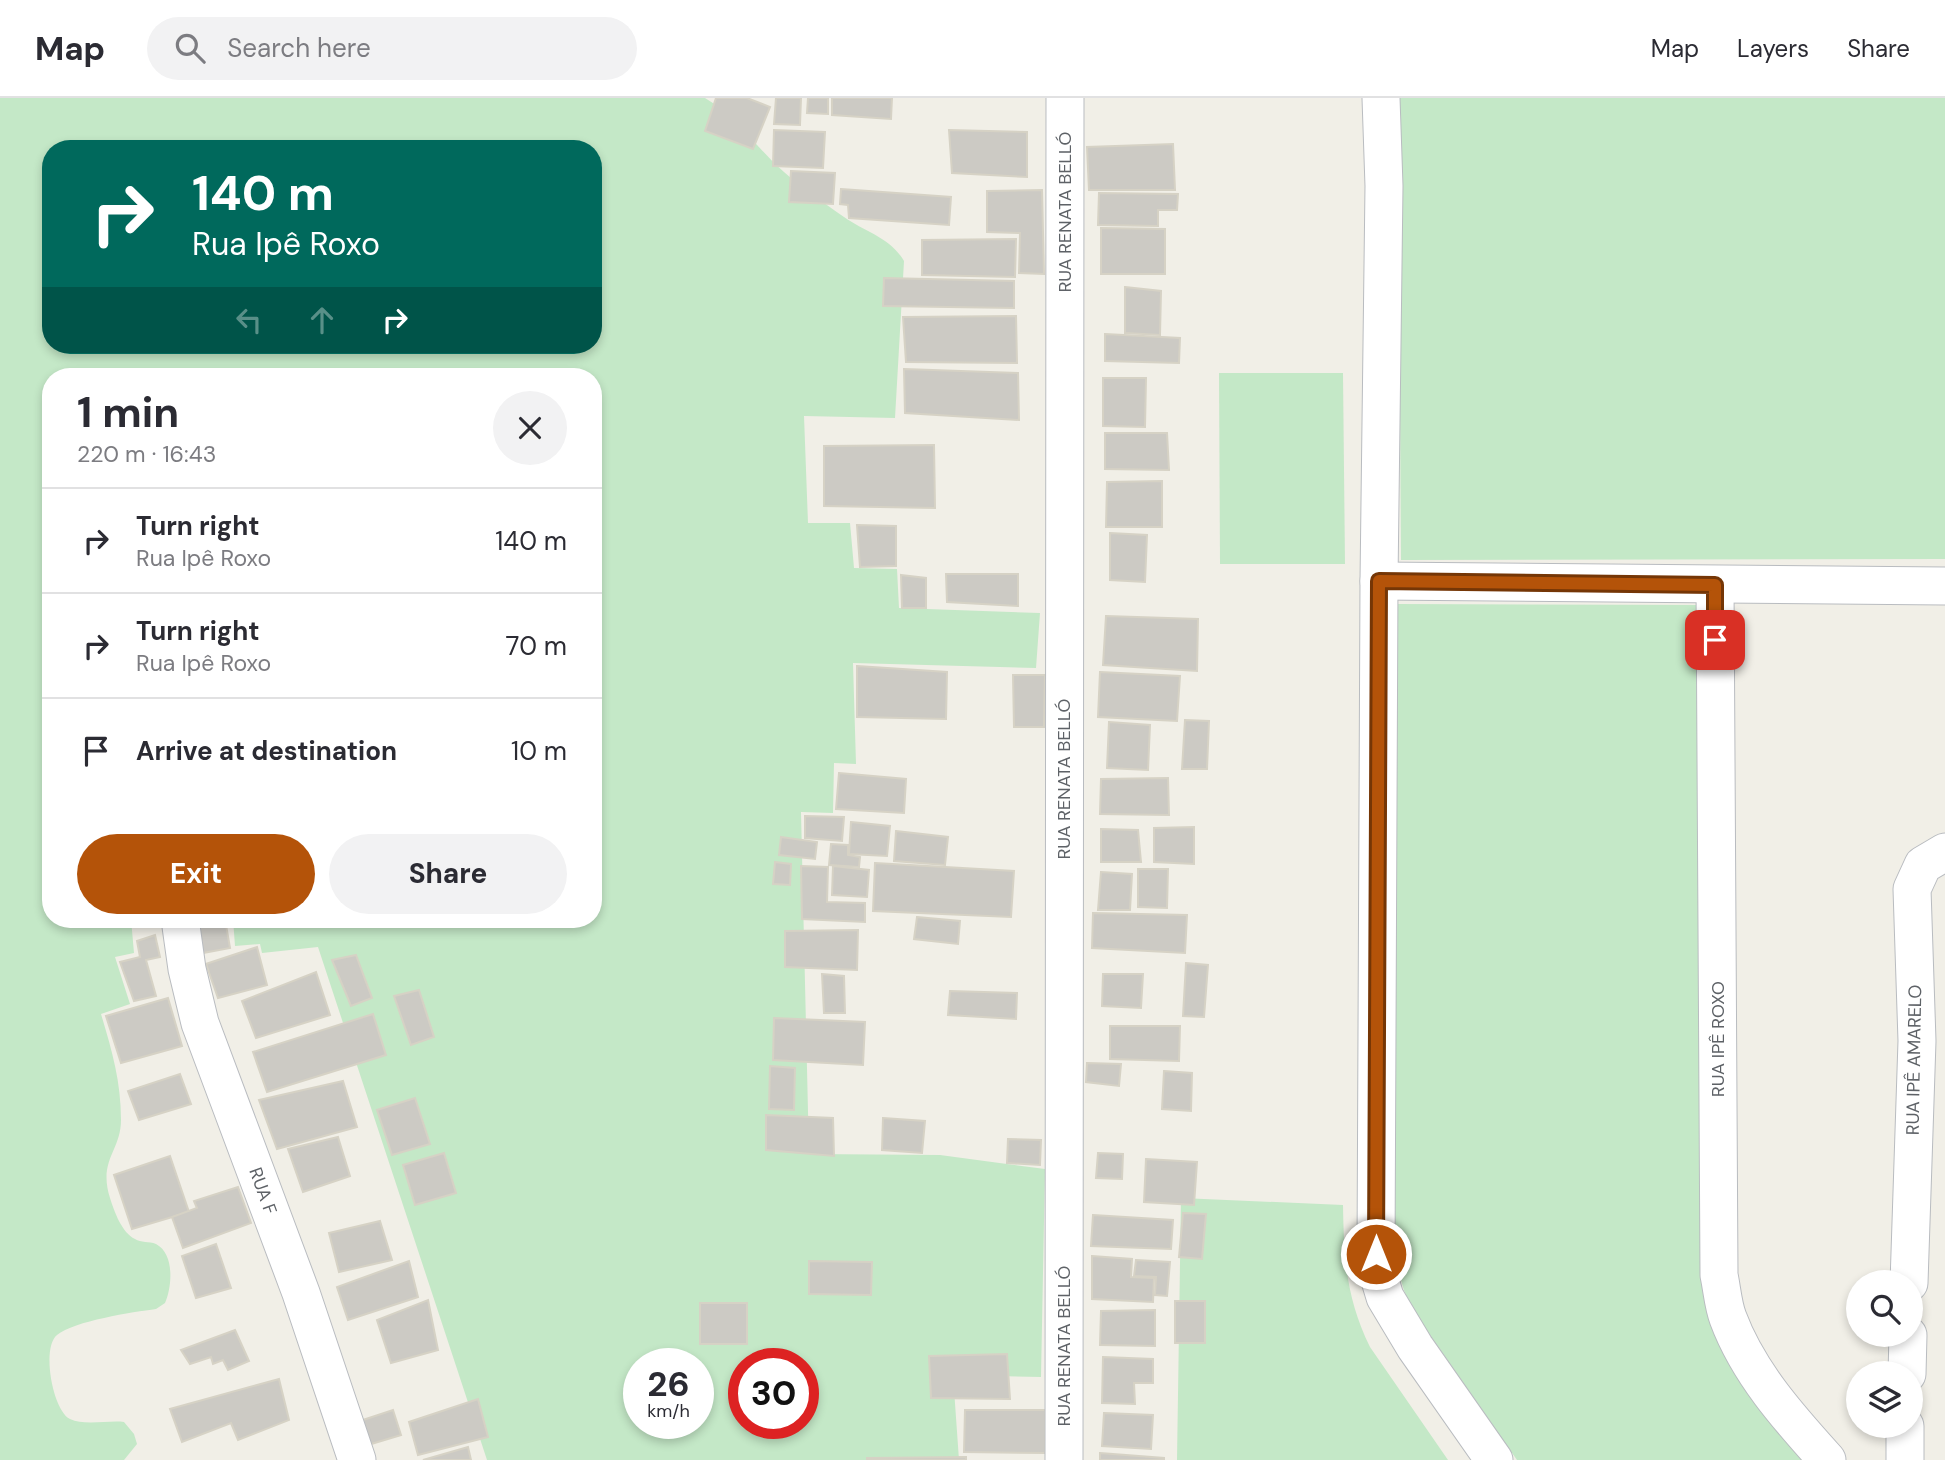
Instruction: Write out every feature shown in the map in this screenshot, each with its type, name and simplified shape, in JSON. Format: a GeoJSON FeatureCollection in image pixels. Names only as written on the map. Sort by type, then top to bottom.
{"type":"FeatureCollection","features":[{"type":"Feature","properties":{"kind":"street","name":"RUA RENATA BELLÓ"},"geometry":{"type":"LineString","coordinates":[[1064,1460],[1065,98]]}},
{"type":"Feature","properties":{"kind":"street"},"geometry":{"type":"LineString","coordinates":[[1381,98],[1384,186],[1376,1254],[1378,1277],[1385,1297],[1415,1347],[1494,1460]]}},
{"type":"Feature","properties":{"kind":"street"},"geometry":{"type":"LineString","coordinates":[[1379,581],[1945,586]]}},
{"type":"Feature","properties":{"kind":"street","name":"RUA IPÊ ROXO"},"geometry":{"type":"LineString","coordinates":[[1715,585],[1719,1275],[1727,1316],[1745,1354],[1774,1399],[1827,1460]]}},
{"type":"Feature","properties":{"kind":"street","name":"RUA IPÊ AMARELO"},"geometry":{"type":"LineString","coordinates":[[1909,1270],[1917,1041],[1912,889],[1923,865],[1945,852]]}},
{"type":"Feature","properties":{"kind":"street","name":"RUA F"},"geometry":{"type":"LineString","coordinates":[[181,928],[187,969],[200,1023],[301,1293],[357,1460]]}},
{"type":"Feature","properties":{"kind":"street"},"geometry":{"type":"LineString","coordinates":[[1905,1438],[1905,1460]]}},
{"type":"Feature","properties":{"kind":"green space"},"geometry":{"type":"Polygon","coordinates":[[[0,98],[705,98],[737,123],[791,178],[844,217],[884,240],[904,261],[895,418],[804,416],[808,523],[850,523],[854,568],[897,569],[899,608],[1040,613],[1036,668],[853,663],[856,764],[834,763],[833,813],[801,812],[809,1154],[940,1155],[1045,1169],[1041,1377],[953,1375],[959,1460],[487,1460],[318,947],[262,953],[260,944],[235,946],[234,928],[602,928],[602,368],[42,368],[42,928],[132,928],[134,953],[115,957],[130,1004],[101,1014],[115,1066],[121,1106],[120,1131],[108,1165],[107,1185],[114,1209],[126,1232],[137,1240],[156,1244],[162,1249],[170,1271],[165,1303],[156,1309],[76,1325],[57,1335],[50,1352],[51,1379],[59,1404],[70,1419],[82,1422],[124,1422],[134,1434],[137,1444],[124,1460],[0,1460],[0,98]]]}},
{"type":"Feature","properties":{"kind":"green space"},"geometry":{"type":"Polygon","coordinates":[[[1398,98],[1945,98],[1945,559],[1401,560],[1398,98]]]}},
{"type":"Feature","properties":{"kind":"green space"},"geometry":{"type":"Polygon","coordinates":[[[1219,373],[1343,373],[1345,564],[1220,564],[1219,373]]]}},
{"type":"Feature","properties":{"kind":"green space"},"geometry":{"type":"Polygon","coordinates":[[[1397,604],[1702,605],[1708,1276],[1809,1460],[1517,1460],[1412,1309],[1400,1275],[1394,1216],[1397,604]]]}},
{"type":"Feature","properties":{"kind":"green space"},"geometry":{"type":"Polygon","coordinates":[[[1181,1198],[1343,1205],[1348,1278],[1362,1329],[1370,1347],[1448,1460],[1177,1460],[1181,1198]]]}},
{"type":"Feature","properties":{"kind":"building"},"geometry":{"type":"Polygon","coordinates":[[[716,98],[747,98],[770,107],[753,149],[705,131],[716,98]]]}},
{"type":"Feature","properties":{"kind":"building"},"geometry":{"type":"Polygon","coordinates":[[[776,98],[801,98],[800,125],[774,124],[776,98]]]}},
{"type":"Feature","properties":{"kind":"building"},"geometry":{"type":"Polygon","coordinates":[[[808,98],[828,98],[828,114],[807,113],[808,98]]]}},
{"type":"Feature","properties":{"kind":"building"},"geometry":{"type":"Polygon","coordinates":[[[832,98],[892,98],[891,119],[832,115],[832,98]]]}},
{"type":"Feature","properties":{"kind":"building"},"geometry":{"type":"Polygon","coordinates":[[[774,130],[825,132],[823,168],[773,166],[774,130]]]}},
{"type":"Feature","properties":{"kind":"building"},"geometry":{"type":"Polygon","coordinates":[[[949,130],[1027,132],[1027,177],[952,173],[949,130]]]}},
{"type":"Feature","properties":{"kind":"building"},"geometry":{"type":"Polygon","coordinates":[[[1173,144],[1175,190],[1089,190],[1087,147],[1173,144]]]}},
{"type":"Feature","properties":{"kind":"building"},"geometry":{"type":"Polygon","coordinates":[[[791,171],[835,173],[833,204],[789,202],[791,171]]]}},
{"type":"Feature","properties":{"kind":"building"},"geometry":{"type":"Polygon","coordinates":[[[841,189],[951,197],[949,225],[849,218],[848,205],[840,204],[841,189]]]}},
{"type":"Feature","properties":{"kind":"building"},"geometry":{"type":"Polygon","coordinates":[[[1042,190],[1044,274],[1019,273],[1020,233],[987,232],[987,191],[1042,190]]]}},
{"type":"Feature","properties":{"kind":"building"},"geometry":{"type":"Polygon","coordinates":[[[1099,193],[1178,194],[1177,210],[1158,210],[1158,226],[1098,225],[1099,193]]]}},
{"type":"Feature","properties":{"kind":"building"},"geometry":{"type":"Polygon","coordinates":[[[1101,228],[1165,229],[1165,274],[1101,274],[1101,228]]]}},
{"type":"Feature","properties":{"kind":"building"},"geometry":{"type":"Polygon","coordinates":[[[1016,239],[1015,277],[922,275],[922,240],[1016,239]]]}},
{"type":"Feature","properties":{"kind":"building"},"geometry":{"type":"Polygon","coordinates":[[[884,278],[1014,281],[1014,308],[883,306],[884,278]]]}},
{"type":"Feature","properties":{"kind":"building"},"geometry":{"type":"Polygon","coordinates":[[[1125,287],[1161,291],[1160,335],[1125,333],[1125,287]]]}},
{"type":"Feature","properties":{"kind":"building"},"geometry":{"type":"Polygon","coordinates":[[[1016,316],[1017,363],[906,362],[903,317],[1016,316]]]}},
{"type":"Feature","properties":{"kind":"building"},"geometry":{"type":"Polygon","coordinates":[[[1105,334],[1180,338],[1179,363],[1105,361],[1105,334]]]}},
{"type":"Feature","properties":{"kind":"building"},"geometry":{"type":"Polygon","coordinates":[[[904,369],[1018,373],[1019,420],[905,413],[904,369]]]}},
{"type":"Feature","properties":{"kind":"building"},"geometry":{"type":"Polygon","coordinates":[[[1103,378],[1146,378],[1145,427],[1103,426],[1103,378]]]}},
{"type":"Feature","properties":{"kind":"building"},"geometry":{"type":"Polygon","coordinates":[[[1105,433],[1167,433],[1169,470],[1105,469],[1105,433]]]}},
{"type":"Feature","properties":{"kind":"building"},"geometry":{"type":"Polygon","coordinates":[[[934,445],[935,508],[824,506],[824,446],[934,445]]]}},
{"type":"Feature","properties":{"kind":"building"},"geometry":{"type":"Polygon","coordinates":[[[1162,481],[1162,527],[1106,527],[1107,482],[1162,481]]]}},
{"type":"Feature","properties":{"kind":"building"},"geometry":{"type":"Polygon","coordinates":[[[857,525],[896,526],[896,566],[860,567],[857,525]]]}},
{"type":"Feature","properties":{"kind":"building"},"geometry":{"type":"Polygon","coordinates":[[[1110,533],[1147,535],[1145,582],[1110,580],[1110,533]]]}},
{"type":"Feature","properties":{"kind":"building"},"geometry":{"type":"Polygon","coordinates":[[[946,574],[1018,574],[1018,606],[947,602],[946,574]]]}},
{"type":"Feature","properties":{"kind":"building"},"geometry":{"type":"Polygon","coordinates":[[[901,575],[926,578],[926,608],[902,608],[901,575]]]}},
{"type":"Feature","properties":{"kind":"building"},"geometry":{"type":"Polygon","coordinates":[[[1106,616],[1198,619],[1197,671],[1103,665],[1106,616]]]}},
{"type":"Feature","properties":{"kind":"building"},"geometry":{"type":"Polygon","coordinates":[[[857,666],[947,672],[946,719],[857,717],[857,666]]]}},
{"type":"Feature","properties":{"kind":"building"},"geometry":{"type":"Polygon","coordinates":[[[1100,672],[1180,676],[1177,721],[1098,717],[1100,672]]]}},
{"type":"Feature","properties":{"kind":"building"},"geometry":{"type":"Polygon","coordinates":[[[1013,675],[1045,675],[1044,727],[1014,727],[1013,675]]]}},
{"type":"Feature","properties":{"kind":"building"},"geometry":{"type":"Polygon","coordinates":[[[1185,720],[1209,721],[1207,769],[1182,769],[1185,720]]]}},
{"type":"Feature","properties":{"kind":"building"},"geometry":{"type":"Polygon","coordinates":[[[1109,722],[1150,725],[1148,770],[1107,768],[1109,722]]]}},
{"type":"Feature","properties":{"kind":"building"},"geometry":{"type":"Polygon","coordinates":[[[839,773],[906,779],[904,813],[836,809],[839,773]]]}},
{"type":"Feature","properties":{"kind":"building"},"geometry":{"type":"Polygon","coordinates":[[[1168,778],[1169,815],[1100,814],[1101,779],[1168,778]]]}},
{"type":"Feature","properties":{"kind":"building"},"geometry":{"type":"Polygon","coordinates":[[[805,816],[844,817],[842,841],[805,838],[805,816]]]}},
{"type":"Feature","properties":{"kind":"building"},"geometry":{"type":"Polygon","coordinates":[[[851,822],[890,826],[887,856],[849,854],[851,822]]]}},
{"type":"Feature","properties":{"kind":"building"},"geometry":{"type":"Polygon","coordinates":[[[1194,827],[1194,864],[1154,862],[1154,828],[1194,827]]]}},
{"type":"Feature","properties":{"kind":"building"},"geometry":{"type":"Polygon","coordinates":[[[1101,829],[1138,830],[1141,862],[1101,862],[1101,829]]]}},
{"type":"Feature","properties":{"kind":"building"},"geometry":{"type":"Polygon","coordinates":[[[896,831],[948,837],[945,865],[894,861],[896,831]]]}},
{"type":"Feature","properties":{"kind":"building"},"geometry":{"type":"Polygon","coordinates":[[[781,837],[817,842],[815,859],[779,855],[781,837]]]}},
{"type":"Feature","properties":{"kind":"building"},"geometry":{"type":"Polygon","coordinates":[[[831,844],[848,845],[848,855],[860,857],[859,867],[829,865],[831,844]]]}},
{"type":"Feature","properties":{"kind":"building"},"geometry":{"type":"Polygon","coordinates":[[[775,862],[791,864],[790,885],[773,884],[775,862]]]}},
{"type":"Feature","properties":{"kind":"building"},"geometry":{"type":"Polygon","coordinates":[[[875,863],[1014,871],[1011,917],[873,911],[875,863]]]}},
{"type":"Feature","properties":{"kind":"building"},"geometry":{"type":"Polygon","coordinates":[[[801,866],[828,867],[827,902],[865,903],[865,922],[802,919],[801,866]]]}},
{"type":"Feature","properties":{"kind":"building"},"geometry":{"type":"Polygon","coordinates":[[[833,866],[869,870],[867,897],[832,895],[833,866]]]}},
{"type":"Feature","properties":{"kind":"building"},"geometry":{"type":"Polygon","coordinates":[[[1138,869],[1168,869],[1167,908],[1138,907],[1138,869]]]}},
{"type":"Feature","properties":{"kind":"building"},"geometry":{"type":"Polygon","coordinates":[[[1101,872],[1132,874],[1130,910],[1098,910],[1101,872]]]}},
{"type":"Feature","properties":{"kind":"building"},"geometry":{"type":"Polygon","coordinates":[[[1093,913],[1187,915],[1185,953],[1092,948],[1093,913]]]}},
{"type":"Feature","properties":{"kind":"building"},"geometry":{"type":"Polygon","coordinates":[[[917,917],[960,921],[958,944],[914,939],[917,917]]]}},
{"type":"Feature","properties":{"kind":"building"},"geometry":{"type":"Polygon","coordinates":[[[199,928],[227,928],[230,948],[203,953],[199,928]]]}},
{"type":"Feature","properties":{"kind":"building"},"geometry":{"type":"Polygon","coordinates":[[[858,930],[857,970],[785,967],[785,931],[858,930]]]}},
{"type":"Feature","properties":{"kind":"building"},"geometry":{"type":"Polygon","coordinates":[[[155,935],[160,957],[146,960],[156,996],[134,1001],[120,962],[140,957],[137,941],[155,935]]]}},
{"type":"Feature","properties":{"kind":"building"},"geometry":{"type":"Polygon","coordinates":[[[257,947],[267,985],[218,998],[206,964],[257,947]]]}},
{"type":"Feature","properties":{"kind":"building"},"geometry":{"type":"Polygon","coordinates":[[[356,955],[372,998],[351,1006],[332,960],[356,955]]]}},
{"type":"Feature","properties":{"kind":"building"},"geometry":{"type":"Polygon","coordinates":[[[1186,963],[1208,965],[1204,1017],[1183,1016],[1186,963]]]}},
{"type":"Feature","properties":{"kind":"building"},"geometry":{"type":"Polygon","coordinates":[[[316,972],[330,1015],[256,1038],[242,1001],[316,972]]]}},
{"type":"Feature","properties":{"kind":"building"},"geometry":{"type":"Polygon","coordinates":[[[822,974],[844,976],[845,1013],[824,1013],[822,974]]]}},
{"type":"Feature","properties":{"kind":"building"},"geometry":{"type":"Polygon","coordinates":[[[1103,974],[1143,974],[1141,1008],[1102,1006],[1103,974]]]}},
{"type":"Feature","properties":{"kind":"building"},"geometry":{"type":"Polygon","coordinates":[[[419,990],[434,1037],[411,1045],[394,996],[419,990]]]}},
{"type":"Feature","properties":{"kind":"building"},"geometry":{"type":"Polygon","coordinates":[[[950,991],[1017,993],[1016,1019],[948,1015],[950,991]]]}},
{"type":"Feature","properties":{"kind":"building"},"geometry":{"type":"Polygon","coordinates":[[[168,998],[182,1046],[121,1063],[106,1016],[168,998]]]}},
{"type":"Feature","properties":{"kind":"building"},"geometry":{"type":"Polygon","coordinates":[[[373,1014],[386,1055],[267,1092],[253,1052],[373,1014]]]}},
{"type":"Feature","properties":{"kind":"building"},"geometry":{"type":"Polygon","coordinates":[[[774,1018],[865,1022],[863,1065],[773,1060],[774,1018]]]}},
{"type":"Feature","properties":{"kind":"building"},"geometry":{"type":"Polygon","coordinates":[[[1110,1026],[1180,1026],[1179,1061],[1110,1059],[1110,1026]]]}},
{"type":"Feature","properties":{"kind":"building"},"geometry":{"type":"Polygon","coordinates":[[[1087,1063],[1121,1064],[1119,1086],[1086,1082],[1087,1063]]]}},
{"type":"Feature","properties":{"kind":"building"},"geometry":{"type":"Polygon","coordinates":[[[770,1066],[795,1068],[794,1110],[769,1109],[770,1066]]]}},
{"type":"Feature","properties":{"kind":"building"},"geometry":{"type":"Polygon","coordinates":[[[1164,1071],[1192,1073],[1191,1111],[1162,1109],[1164,1071]]]}},
{"type":"Feature","properties":{"kind":"building"},"geometry":{"type":"Polygon","coordinates":[[[180,1074],[191,1104],[139,1120],[128,1091],[180,1074]]]}},
{"type":"Feature","properties":{"kind":"building"},"geometry":{"type":"Polygon","coordinates":[[[343,1081],[357,1127],[277,1149],[259,1100],[343,1081]]]}},
{"type":"Feature","properties":{"kind":"building"},"geometry":{"type":"Polygon","coordinates":[[[415,1098],[430,1144],[392,1155],[377,1110],[415,1098]]]}},
{"type":"Feature","properties":{"kind":"building"},"geometry":{"type":"Polygon","coordinates":[[[766,1115],[833,1118],[834,1156],[766,1150],[766,1115]]]}},
{"type":"Feature","properties":{"kind":"building"},"geometry":{"type":"Polygon","coordinates":[[[883,1118],[925,1121],[922,1153],[882,1150],[883,1118]]]}},
{"type":"Feature","properties":{"kind":"building"},"geometry":{"type":"Polygon","coordinates":[[[338,1137],[350,1176],[303,1192],[288,1149],[338,1137]]]}},
{"type":"Feature","properties":{"kind":"building"},"geometry":{"type":"Polygon","coordinates":[[[1008,1139],[1041,1140],[1040,1165],[1007,1163],[1008,1139]]]}},
{"type":"Feature","properties":{"kind":"building"},"geometry":{"type":"Polygon","coordinates":[[[444,1153],[456,1193],[415,1205],[403,1165],[444,1153]]]}},
{"type":"Feature","properties":{"kind":"building"},"geometry":{"type":"Polygon","coordinates":[[[1098,1153],[1123,1154],[1122,1179],[1096,1178],[1098,1153]]]}},
{"type":"Feature","properties":{"kind":"building"},"geometry":{"type":"Polygon","coordinates":[[[170,1156],[189,1212],[132,1229],[114,1175],[170,1156]]]}},
{"type":"Feature","properties":{"kind":"building"},"geometry":{"type":"Polygon","coordinates":[[[1146,1159],[1197,1162],[1194,1205],[1144,1202],[1146,1159]]]}},
{"type":"Feature","properties":{"kind":"building"},"geometry":{"type":"Polygon","coordinates":[[[238,1187],[251,1223],[183,1248],[172,1217],[197,1208],[194,1201],[238,1187]]]}},
{"type":"Feature","properties":{"kind":"building"},"geometry":{"type":"Polygon","coordinates":[[[1183,1213],[1206,1214],[1202,1259],[1179,1257],[1183,1213]]]}},
{"type":"Feature","properties":{"kind":"building"},"geometry":{"type":"Polygon","coordinates":[[[1093,1215],[1173,1220],[1171,1249],[1091,1246],[1093,1215]]]}},
{"type":"Feature","properties":{"kind":"building"},"geometry":{"type":"Polygon","coordinates":[[[380,1221],[392,1260],[339,1272],[329,1233],[380,1221]]]}},
{"type":"Feature","properties":{"kind":"building"},"geometry":{"type":"Polygon","coordinates":[[[216,1244],[231,1288],[196,1298],[182,1256],[216,1244]]]}},
{"type":"Feature","properties":{"kind":"building"},"geometry":{"type":"Polygon","coordinates":[[[1092,1256],[1132,1259],[1131,1277],[1154,1278],[1153,1302],[1092,1299],[1092,1256]]]}},
{"type":"Feature","properties":{"kind":"building"},"geometry":{"type":"Polygon","coordinates":[[[1136,1260],[1170,1262],[1167,1296],[1155,1295],[1156,1277],[1134,1276],[1136,1260]]]}},
{"type":"Feature","properties":{"kind":"building"},"geometry":{"type":"Polygon","coordinates":[[[409,1261],[418,1297],[348,1320],[337,1287],[409,1261]]]}},
{"type":"Feature","properties":{"kind":"building"},"geometry":{"type":"Polygon","coordinates":[[[809,1261],[872,1262],[871,1295],[809,1294],[809,1261]]]}},
{"type":"Feature","properties":{"kind":"building"},"geometry":{"type":"Polygon","coordinates":[[[428,1300],[438,1350],[391,1363],[377,1320],[428,1300]]]}},
{"type":"Feature","properties":{"kind":"building"},"geometry":{"type":"Polygon","coordinates":[[[1175,1301],[1205,1301],[1205,1343],[1175,1343],[1175,1301]]]}},
{"type":"Feature","properties":{"kind":"building"},"geometry":{"type":"Polygon","coordinates":[[[700,1303],[747,1303],[747,1344],[700,1344],[700,1303]]]}},
{"type":"Feature","properties":{"kind":"building"},"geometry":{"type":"Polygon","coordinates":[[[1155,1310],[1155,1346],[1100,1345],[1101,1311],[1155,1310]]]}},
{"type":"Feature","properties":{"kind":"building"},"geometry":{"type":"Polygon","coordinates":[[[235,1330],[249,1361],[228,1370],[223,1360],[213,1364],[211,1357],[190,1364],[181,1350],[235,1330]]]}},
{"type":"Feature","properties":{"kind":"building"},"geometry":{"type":"Polygon","coordinates":[[[1007,1354],[1010,1399],[931,1398],[929,1356],[1007,1354]]]}},
{"type":"Feature","properties":{"kind":"building"},"geometry":{"type":"Polygon","coordinates":[[[1103,1357],[1153,1359],[1153,1383],[1134,1383],[1135,1404],[1102,1403],[1103,1357]]]}},
{"type":"Feature","properties":{"kind":"building"},"geometry":{"type":"Polygon","coordinates":[[[279,1379],[289,1420],[238,1440],[231,1423],[182,1442],[170,1409],[279,1379]]]}},
{"type":"Feature","properties":{"kind":"building"},"geometry":{"type":"Polygon","coordinates":[[[478,1399],[488,1437],[418,1455],[409,1422],[478,1399]]]}},
{"type":"Feature","properties":{"kind":"building"},"geometry":{"type":"Polygon","coordinates":[[[393,1410],[401,1435],[368,1445],[360,1421],[393,1410]]]}},
{"type":"Feature","properties":{"kind":"building"},"geometry":{"type":"Polygon","coordinates":[[[965,1410],[1045,1410],[1045,1453],[964,1452],[965,1410]]]}},
{"type":"Feature","properties":{"kind":"building"},"geometry":{"type":"Polygon","coordinates":[[[1104,1413],[1153,1415],[1151,1449],[1102,1446],[1104,1413]]]}},
{"type":"Feature","properties":{"kind":"building"},"geometry":{"type":"Polygon","coordinates":[[[468,1447],[471,1460],[423,1460],[468,1447]]]}},
{"type":"Feature","properties":{"kind":"building"},"geometry":{"type":"Polygon","coordinates":[[[1100,1453],[1164,1458],[1164,1460],[1100,1460],[1100,1453]]]}},
{"type":"Feature","properties":{"kind":"building"},"geometry":{"type":"Polygon","coordinates":[[[966,1457],[966,1460],[867,1460],[867,1458],[966,1457]]]}},
{"type":"Feature","properties":{"kind":"route"},"geometry":{"type":"LineString","coordinates":[[1376,1254],[1379,581],[1715,585],[1715,640]]}}]}
